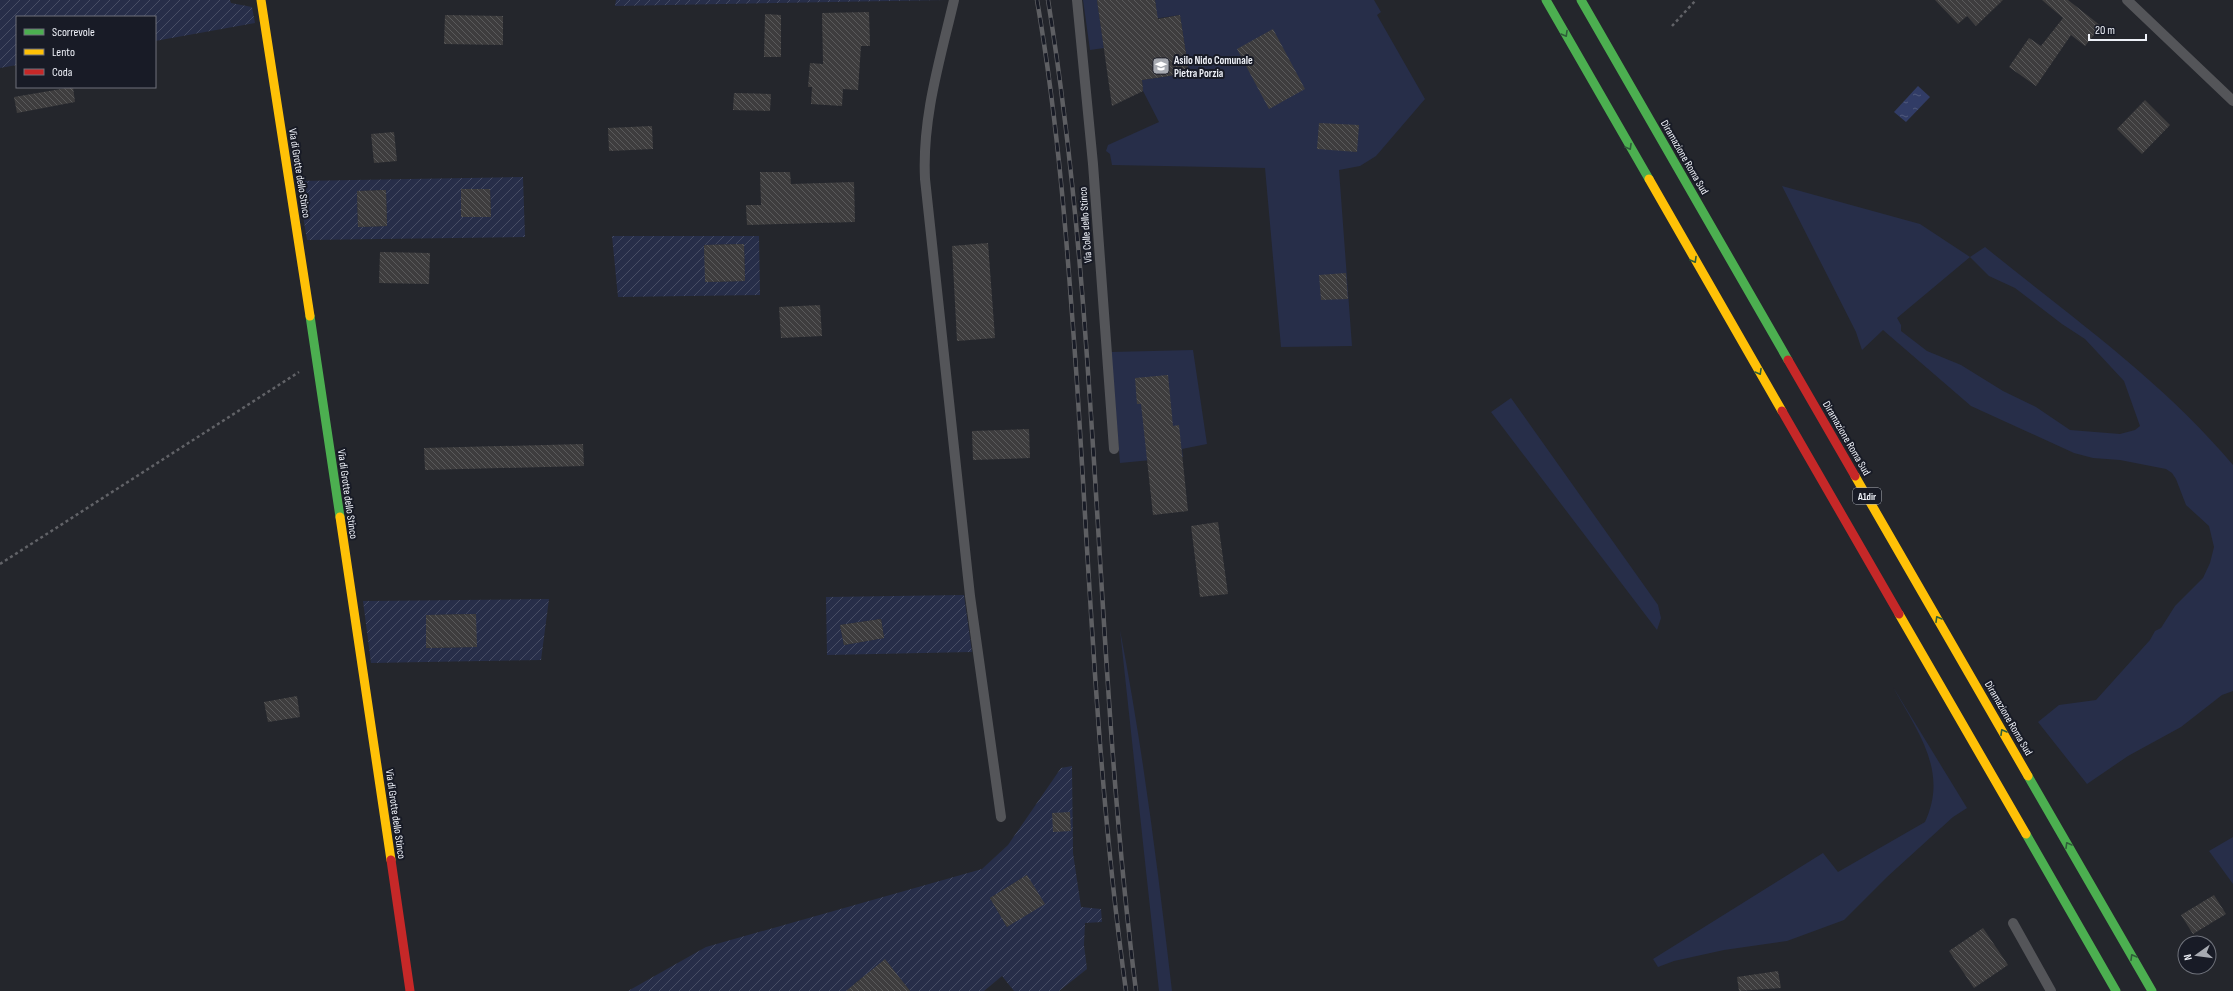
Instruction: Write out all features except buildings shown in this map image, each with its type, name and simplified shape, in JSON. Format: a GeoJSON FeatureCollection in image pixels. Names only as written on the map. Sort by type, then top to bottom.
{"type":"FeatureCollection","features":[{"type":"Feature","properties":{"kind":"main road","name":"Via di Grotte dello Stinco"},"geometry":{"type":"LineString","coordinates":[[261,0],[318,368],[410,991]]}},
{"type":"Feature","properties":{"kind":"main road","name":"A1dir"},"geometry":{"type":"LineString","coordinates":[[1546,0],[2116,991]]}},
{"type":"Feature","properties":{"kind":"main road","name":"Diramazione Roma Sud"},"geometry":{"type":"LineString","coordinates":[[1581,0],[2152,991]]}},
{"type":"Feature","properties":{"kind":"lane"},"geometry":{"type":"LineString","coordinates":[[954,0],[928,110],[924,152],[925,179],[970,596],[1001,817]]}},
{"type":"Feature","properties":{"kind":"lane","name":"Via Colle dello Stinco"},"geometry":{"type":"LineString","coordinates":[[1077,0],[1093,164],[1114,449]]}},
{"type":"Feature","properties":{"kind":"lane"},"geometry":{"type":"LineString","coordinates":[[2128,0],[2233,101]]}},
{"type":"Feature","properties":{"kind":"lane"},"geometry":{"type":"LineString","coordinates":[[2013,924],[2051,991]]}},
{"type":"Feature","properties":{"kind":"path"},"geometry":{"type":"LineString","coordinates":[[1672,26],[1696,0]]}},
{"type":"Feature","properties":{"kind":"path"},"geometry":{"type":"LineString","coordinates":[[0,564],[44,534],[300,371],[318,368]]}},
{"type":"Feature","properties":{"kind":"shaded area"},"geometry":{"type":"Polygon","coordinates":[[[0,0],[230,0],[231,3],[252,7],[255,23],[156,41],[156,16],[16,16],[16,65],[0,68],[0,0]]]}},
{"type":"Feature","properties":{"kind":"shaded area"},"geometry":{"type":"Polygon","coordinates":[[[616,0],[946,0],[615,6],[616,0]]]}},
{"type":"Feature","properties":{"kind":"shaded area"},"geometry":{"type":"Polygon","coordinates":[[[1083,0],[1097,0],[1104,48],[1090,50],[1083,0]]]}},
{"type":"Feature","properties":{"kind":"shaded area"},"geometry":{"type":"Polygon","coordinates":[[[1155,0],[1374,0],[1381,12],[1377,15],[1425,99],[1376,156],[1360,166],[1339,170],[1352,346],[1281,347],[1265,168],[1112,165],[1110,154],[1106,151],[1108,145],[1159,122],[1143,91],[1142,80],[1189,73],[1180,15],[1146,20],[1123,10],[1156,5],[1155,0]]]}},
{"type":"Feature","properties":{"kind":"shaded area"},"geometry":{"type":"Polygon","coordinates":[[[523,177],[525,237],[307,240],[297,181],[523,177]],[[461,189],[461,217],[491,216],[490,189],[461,189]],[[386,190],[357,191],[358,227],[387,226],[386,190]]]}},
{"type":"Feature","properties":{"kind":"shaded area"},"geometry":{"type":"Polygon","coordinates":[[[1782,186],[1920,224],[1970,257],[1985,247],[2115,350],[2177,405],[2206,434],[2233,465],[2233,691],[2222,695],[2181,727],[2128,756],[2087,784],[2038,722],[2059,705],[2096,700],[2150,640],[2155,631],[2161,628],[2175,606],[2203,578],[2210,563],[2214,547],[2209,526],[2186,505],[2176,479],[2172,473],[2166,469],[2120,460],[2093,458],[2074,453],[1971,406],[1883,330],[1862,350],[1856,332],[1782,186]],[[1970,257],[1897,318],[1901,325],[1901,331],[1927,351],[1961,365],[2003,391],[2036,407],[2070,430],[2120,434],[2135,430],[2140,426],[2124,381],[2085,339],[2062,324],[2015,288],[1989,276],[1970,257]]]}},
{"type":"Feature","properties":{"kind":"shaded area"},"geometry":{"type":"Polygon","coordinates":[[[612,236],[759,236],[760,295],[618,297],[612,236]],[[744,244],[704,245],[706,282],[745,281],[744,244]]]}},
{"type":"Feature","properties":{"kind":"shaded area"},"geometry":{"type":"Polygon","coordinates":[[[1193,350],[1207,444],[1182,449],[1183,457],[1120,463],[1111,352],[1193,350]]]}},
{"type":"Feature","properties":{"kind":"shaded area"},"geometry":{"type":"Polygon","coordinates":[[[1511,398],[1658,605],[1661,618],[1657,630],[1491,412],[1511,398]]]}},
{"type":"Feature","properties":{"kind":"shaded area"},"geometry":{"type":"Polygon","coordinates":[[[964,595],[972,652],[827,655],[826,597],[964,595]],[[881,619],[840,625],[844,645],[884,638],[881,619]]]}},
{"type":"Feature","properties":{"kind":"shaded area"},"geometry":{"type":"Polygon","coordinates":[[[549,599],[541,660],[371,663],[363,601],[549,599]],[[476,614],[426,615],[426,648],[476,647],[476,614]]]}},
{"type":"Feature","properties":{"kind":"shaded area"},"geometry":{"type":"Polygon","coordinates":[[[1120,630],[1136,720],[1149,810],[1172,991],[1159,991],[1120,630]]]}},
{"type":"Feature","properties":{"kind":"shaded area"},"geometry":{"type":"Polygon","coordinates":[[[1893,687],[1967,808],[1953,817],[1887,877],[1844,920],[1787,941],[1724,950],[1674,961],[1658,967],[1653,959],[1823,853],[1838,872],[1925,822],[1932,803],[1934,786],[1932,768],[1927,752],[1912,719],[1893,687]]]}},
{"type":"Feature","properties":{"kind":"shaded area"},"geometry":{"type":"Polygon","coordinates":[[[1072,766],[1073,853],[1081,907],[1101,909],[1102,922],[1085,923],[1084,945],[1087,969],[1059,991],[1014,991],[1002,976],[984,991],[910,991],[885,960],[854,984],[859,991],[628,991],[706,947],[982,869],[1008,845],[1061,768],[1072,766]],[[1027,875],[990,898],[1007,927],[1027,875]]]}},
{"type":"Feature","properties":{"kind":"shaded area"},"geometry":{"type":"Polygon","coordinates":[[[2233,837],[2233,884],[2209,851],[2233,837]]]}},
{"type":"Feature","properties":{"kind":"water"},"geometry":{"type":"Polygon","coordinates":[[[1918,86],[1930,97],[1906,122],[1894,112],[1918,86]]]}},
{"type":"Feature","properties":{"kind":"railway"},"geometry":{"type":"LineString","coordinates":[[1037,0],[1045,48],[1062,191],[1077,383],[1096,688],[1108,840],[1126,991]]}},
{"type":"Feature","properties":{"kind":"railway"},"geometry":{"type":"LineString","coordinates":[[1048,0],[1065,123],[1078,247],[1088,371],[1112,743],[1122,867],[1136,991]]}},
{"type":"Feature","properties":{"kind":"traffic: fast"},"geometry":{"type":"LineString","coordinates":[[1546,0],[1649,179]]}},
{"type":"Feature","properties":{"kind":"traffic: fast"},"geometry":{"type":"LineString","coordinates":[[1581,0],[1788,360]]}},
{"type":"Feature","properties":{"kind":"traffic: fast"},"geometry":{"type":"LineString","coordinates":[[310,316],[340,517]]}},
{"type":"Feature","properties":{"kind":"traffic: fast"},"geometry":{"type":"LineString","coordinates":[[2028,776],[2152,991]]}},
{"type":"Feature","properties":{"kind":"traffic: fast"},"geometry":{"type":"LineString","coordinates":[[2026,834],[2116,991]]}},
{"type":"Feature","properties":{"kind":"traffic: slow"},"geometry":{"type":"LineString","coordinates":[[261,0],[310,316]]}},
{"type":"Feature","properties":{"kind":"traffic: slow"},"geometry":{"type":"LineString","coordinates":[[1649,179],[1782,411]]}},
{"type":"Feature","properties":{"kind":"traffic: slow"},"geometry":{"type":"LineString","coordinates":[[1855,476],[2028,776]]}},
{"type":"Feature","properties":{"kind":"traffic: slow"},"geometry":{"type":"LineString","coordinates":[[340,517],[391,860]]}},
{"type":"Feature","properties":{"kind":"traffic: slow"},"geometry":{"type":"LineString","coordinates":[[1899,614],[2026,834]]}},
{"type":"Feature","properties":{"kind":"traffic: jam"},"geometry":{"type":"LineString","coordinates":[[1788,360],[1855,476]]}},
{"type":"Feature","properties":{"kind":"traffic: jam"},"geometry":{"type":"LineString","coordinates":[[1782,411],[1899,614]]}},
{"type":"Feature","properties":{"kind":"traffic: jam"},"geometry":{"type":"LineString","coordinates":[[391,860],[410,991]]}},
{"type":"Feature","properties":{"kind":"place","name":"Asilo Nido Comunale Pietra Porzia"},"geometry":{"type":"Point","coordinates":[1161,66]}}]}
